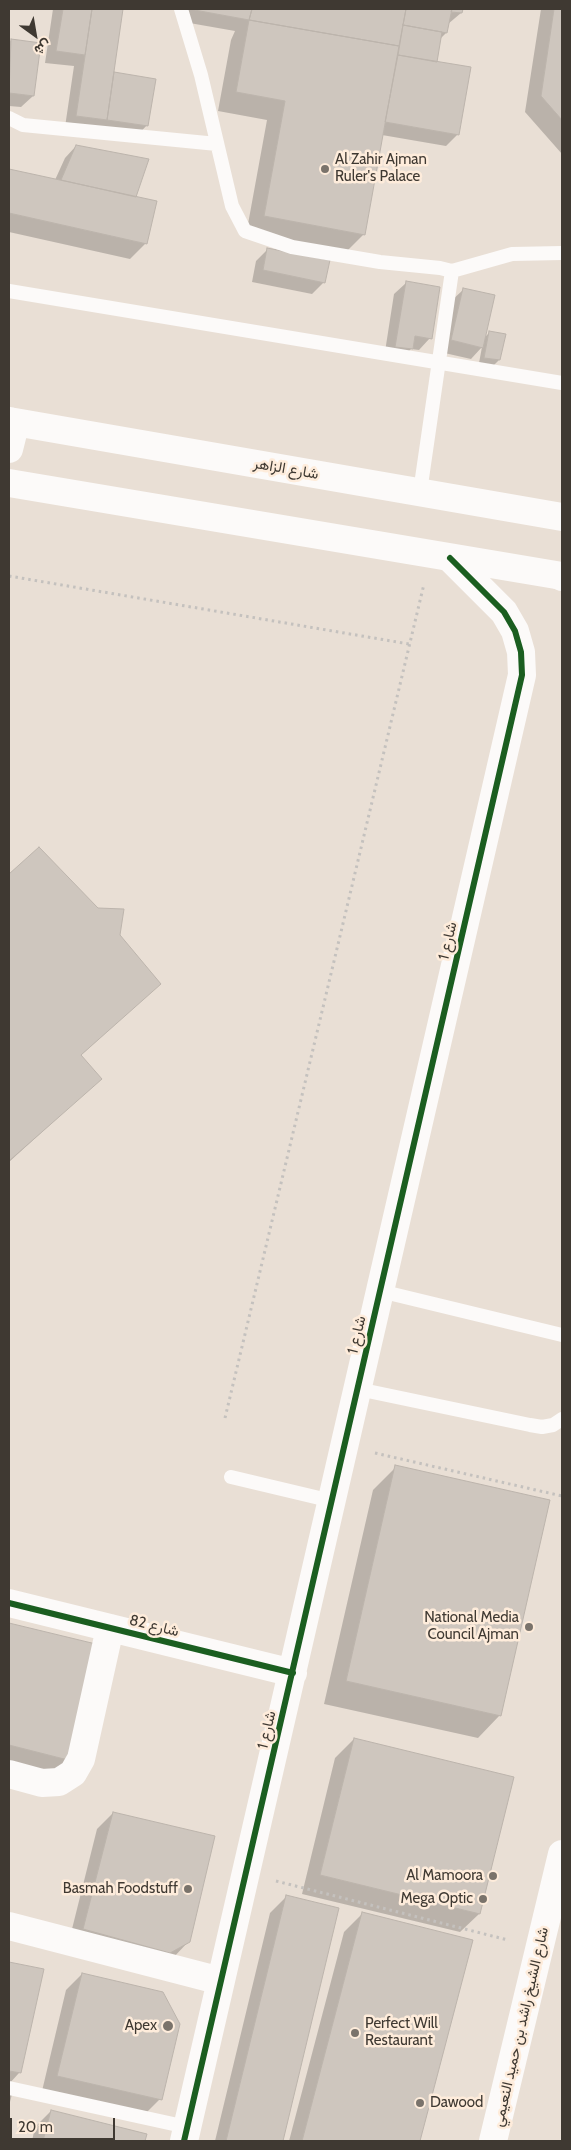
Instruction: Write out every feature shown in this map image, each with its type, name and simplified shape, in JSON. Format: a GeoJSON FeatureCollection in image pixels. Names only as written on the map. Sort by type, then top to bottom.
{"type":"FeatureCollection","features":[{"type":"Feature","properties":{"kind":"street","name":"شارع الزاهر"},"geometry":{"type":"LineString","coordinates":[[10,421],[562,517]]}},
{"type":"Feature","properties":{"kind":"street"},"geometry":{"type":"LineString","coordinates":[[9,449],[13,433],[10,421]]}},
{"type":"Feature","properties":{"kind":"street"},"geometry":{"type":"LineString","coordinates":[[9,483],[561,577]]}},
{"type":"Feature","properties":{"kind":"street","name":"شارع 1"},"geometry":{"type":"LineString","coordinates":[[186,2134],[522,675],[519,645],[514,630],[504,612],[441,556]]}},
{"type":"Feature","properties":{"kind":"street","name":"شارع 82"},"geometry":{"type":"LineString","coordinates":[[9,1603],[293,1673]]}},
{"type":"Feature","properties":{"kind":"street"},"geometry":{"type":"LineString","coordinates":[[9,1774],[42,1783],[59,1782],[73,1773],[81,1759],[110,1628]]}},
{"type":"Feature","properties":{"kind":"street","name":"شارع الشيخ راشد بن حميد النعيمي"},"geometry":{"type":"LineString","coordinates":[[494,2141],[562,1854]]}},
{"type":"Feature","properties":{"kind":"street"},"geometry":{"type":"LineString","coordinates":[[9,1926],[221,1981]]}},
{"type":"Feature","properties":{"kind":"lane"},"geometry":{"type":"LineString","coordinates":[[182,9],[201,75],[232,206],[245,231],[292,247],[380,262],[452,271],[512,254],[562,252]]}},
{"type":"Feature","properties":{"kind":"lane"},"geometry":{"type":"LineString","coordinates":[[9,118],[23,125],[217,144]]}},
{"type":"Feature","properties":{"kind":"lane"},"geometry":{"type":"LineString","coordinates":[[420,492],[452,271]]}},
{"type":"Feature","properties":{"kind":"lane"},"geometry":{"type":"LineString","coordinates":[[9,291],[562,383]]}},
{"type":"Feature","properties":{"kind":"lane"},"geometry":{"type":"LineString","coordinates":[[380,1291],[562,1335]]}},
{"type":"Feature","properties":{"kind":"lane"},"geometry":{"type":"LineString","coordinates":[[358,1389],[542,1427],[553,1425],[562,1419]]}},
{"type":"Feature","properties":{"kind":"lane"},"geometry":{"type":"LineString","coordinates":[[230,1477],[332,1501]]}},
{"type":"Feature","properties":{"kind":"lane"},"geometry":{"type":"LineString","coordinates":[[9,2088],[186,2134]]}},
{"type":"Feature","properties":{"kind":"path"},"geometry":{"type":"LineString","coordinates":[[225,1418],[409,644],[441,556]]}},
{"type":"Feature","properties":{"kind":"path"},"geometry":{"type":"LineString","coordinates":[[9,576],[409,644]]}},
{"type":"Feature","properties":{"kind":"path"},"geometry":{"type":"LineString","coordinates":[[344,1446],[562,1496]]}},
{"type":"Feature","properties":{"kind":"path"},"geometry":{"type":"LineString","coordinates":[[247,1873],[540,1948]]}},
{"type":"Feature","properties":{"kind":"building"},"geometry":{"type":"Polygon","coordinates":[[[63,9],[92,9],[85,55],[56,51],[63,9]]]}},
{"type":"Feature","properties":{"kind":"building"},"geometry":{"type":"Polygon","coordinates":[[[92,9],[123,9],[107,120],[76,116],[92,9]]]}},
{"type":"Feature","properties":{"kind":"building"},"geometry":{"type":"Polygon","coordinates":[[[189,9],[252,9],[249,20],[189,9]]]}},
{"type":"Feature","properties":{"kind":"building"},"geometry":{"type":"Polygon","coordinates":[[[252,9],[406,9],[399,46],[249,20],[252,9]]]}},
{"type":"Feature","properties":{"kind":"building"},"geometry":{"type":"Polygon","coordinates":[[[406,9],[452,9],[447,33],[403,25],[406,9]]]}},
{"type":"Feature","properties":{"kind":"building"},"geometry":{"type":"Polygon","coordinates":[[[452,9],[463,9],[462,13],[451,12],[452,9]]]}},
{"type":"Feature","properties":{"kind":"building"},"geometry":{"type":"Polygon","coordinates":[[[554,9],[562,9],[562,120],[541,96],[554,9]]]}},
{"type":"Feature","properties":{"kind":"building","name":"Al Zahir Ajman Ruler's Palace"},"geometry":{"type":"Polygon","coordinates":[[[249,20],[399,46],[365,235],[264,216],[285,101],[236,92],[249,20]]]}},
{"type":"Feature","properties":{"kind":"building"},"geometry":{"type":"Polygon","coordinates":[[[403,25],[442,32],[437,62],[398,55],[403,25]]]}},
{"type":"Feature","properties":{"kind":"building"},"geometry":{"type":"Polygon","coordinates":[[[11,39],[41,43],[34,96],[9,93],[11,39]]]}},
{"type":"Feature","properties":{"kind":"building","name":"Al Zahir Ajman Ruler's Palace"},"geometry":{"type":"Polygon","coordinates":[[[398,55],[471,67],[459,135],[385,122],[398,55]]]}},
{"type":"Feature","properties":{"kind":"building"},"geometry":{"type":"Polygon","coordinates":[[[114,72],[156,79],[148,126],[107,120],[114,72]]]}},
{"type":"Feature","properties":{"kind":"building"},"geometry":{"type":"Polygon","coordinates":[[[76,145],[149,159],[136,197],[61,180],[76,145]]]}},
{"type":"Feature","properties":{"kind":"building"},"geometry":{"type":"Polygon","coordinates":[[[9,169],[157,201],[147,244],[9,213],[9,169]]]}},
{"type":"Feature","properties":{"kind":"building"},"geometry":{"type":"Polygon","coordinates":[[[267,248],[330,260],[325,283],[263,270],[267,248]]]}},
{"type":"Feature","properties":{"kind":"building"},"geometry":{"type":"Polygon","coordinates":[[[406,281],[440,287],[432,339],[415,336],[413,349],[395,347],[406,281]]]}},
{"type":"Feature","properties":{"kind":"building"},"geometry":{"type":"Polygon","coordinates":[[[463,288],[495,295],[483,348],[451,340],[463,288]]]}},
{"type":"Feature","properties":{"kind":"building"},"geometry":{"type":"Polygon","coordinates":[[[489,331],[506,334],[500,360],[484,358],[489,331]]]}},
{"type":"Feature","properties":{"kind":"building"},"geometry":{"type":"Polygon","coordinates":[[[39,847],[98,908],[124,909],[120,935],[161,984],[81,1055],[102,1079],[9,1161],[9,874],[39,847]]]}},
{"type":"Feature","properties":{"kind":"building"},"geometry":{"type":"Polygon","coordinates":[[[395,1465],[550,1500],[501,1716],[346,1681],[395,1465]]]}},
{"type":"Feature","properties":{"kind":"building"},"geometry":{"type":"Polygon","coordinates":[[[9,1623],[100,1645],[72,1761],[9,1745],[9,1623]]]}},
{"type":"Feature","properties":{"kind":"building"},"geometry":{"type":"Polygon","coordinates":[[[354,1738],[514,1777],[480,1914],[320,1875],[354,1738]]]}},
{"type":"Feature","properties":{"kind":"building"},"geometry":{"type":"Polygon","coordinates":[[[113,1812],[215,1836],[190,1942],[170,1953],[83,1929],[113,1812]]]}},
{"type":"Feature","properties":{"kind":"building"},"geometry":{"type":"Polygon","coordinates":[[[286,1895],[339,1908],[283,2141],[226,2141],[286,1895]]]}},
{"type":"Feature","properties":{"kind":"building"},"geometry":{"type":"Polygon","coordinates":[[[362,1912],[473,1940],[420,2141],[302,2141],[362,1912]]]}},
{"type":"Feature","properties":{"kind":"building"},"geometry":{"type":"Polygon","coordinates":[[[9,1962],[44,1969],[21,2073],[9,2071],[9,1962]]]}},
{"type":"Feature","properties":{"kind":"building"},"geometry":{"type":"Polygon","coordinates":[[[82,1973],[163,1992],[180,2024],[162,2100],[57,2076],[82,1973]]]}},
{"type":"Feature","properties":{"kind":"building"},"geometry":{"type":"Polygon","coordinates":[[[51,2110],[147,2134],[145,2141],[43,2141],[51,2110]]]}},
{"type":"Feature","properties":{"kind":"cycle path"},"geometry":{"type":"LineString","coordinates":[[184,2141],[522,675],[521,652],[515,631],[504,612],[450,558]]}},
{"type":"Feature","properties":{"kind":"cycle path"},"geometry":{"type":"LineString","coordinates":[[9,1603],[293,1673]]}},
{"type":"Feature","properties":{"kind":"place","name":"Al Zahir Ajman Ruler's Palace"},"geometry":{"type":"Point","coordinates":[325,169]}},
{"type":"Feature","properties":{"kind":"place","name":"National Media Council Ajman"},"geometry":{"type":"Point","coordinates":[529,1627]}},
{"type":"Feature","properties":{"kind":"place","name":"Al Mamoora"},"geometry":{"type":"Point","coordinates":[493,1876]}},
{"type":"Feature","properties":{"kind":"place","name":"Basmah Foodstuff"},"geometry":{"type":"Point","coordinates":[188,1889]}},
{"type":"Feature","properties":{"kind":"place","name":"Mega Optic"},"geometry":{"type":"Point","coordinates":[483,1899]}},
{"type":"Feature","properties":{"kind":"place","name":"Apex"},"geometry":{"type":"Point","coordinates":[168,2026]}},
{"type":"Feature","properties":{"kind":"place","name":"Perfect Will Restaurant"},"geometry":{"type":"Point","coordinates":[355,2033]}},
{"type":"Feature","properties":{"kind":"place","name":"Dawood"},"geometry":{"type":"Point","coordinates":[420,2103]}}]}
